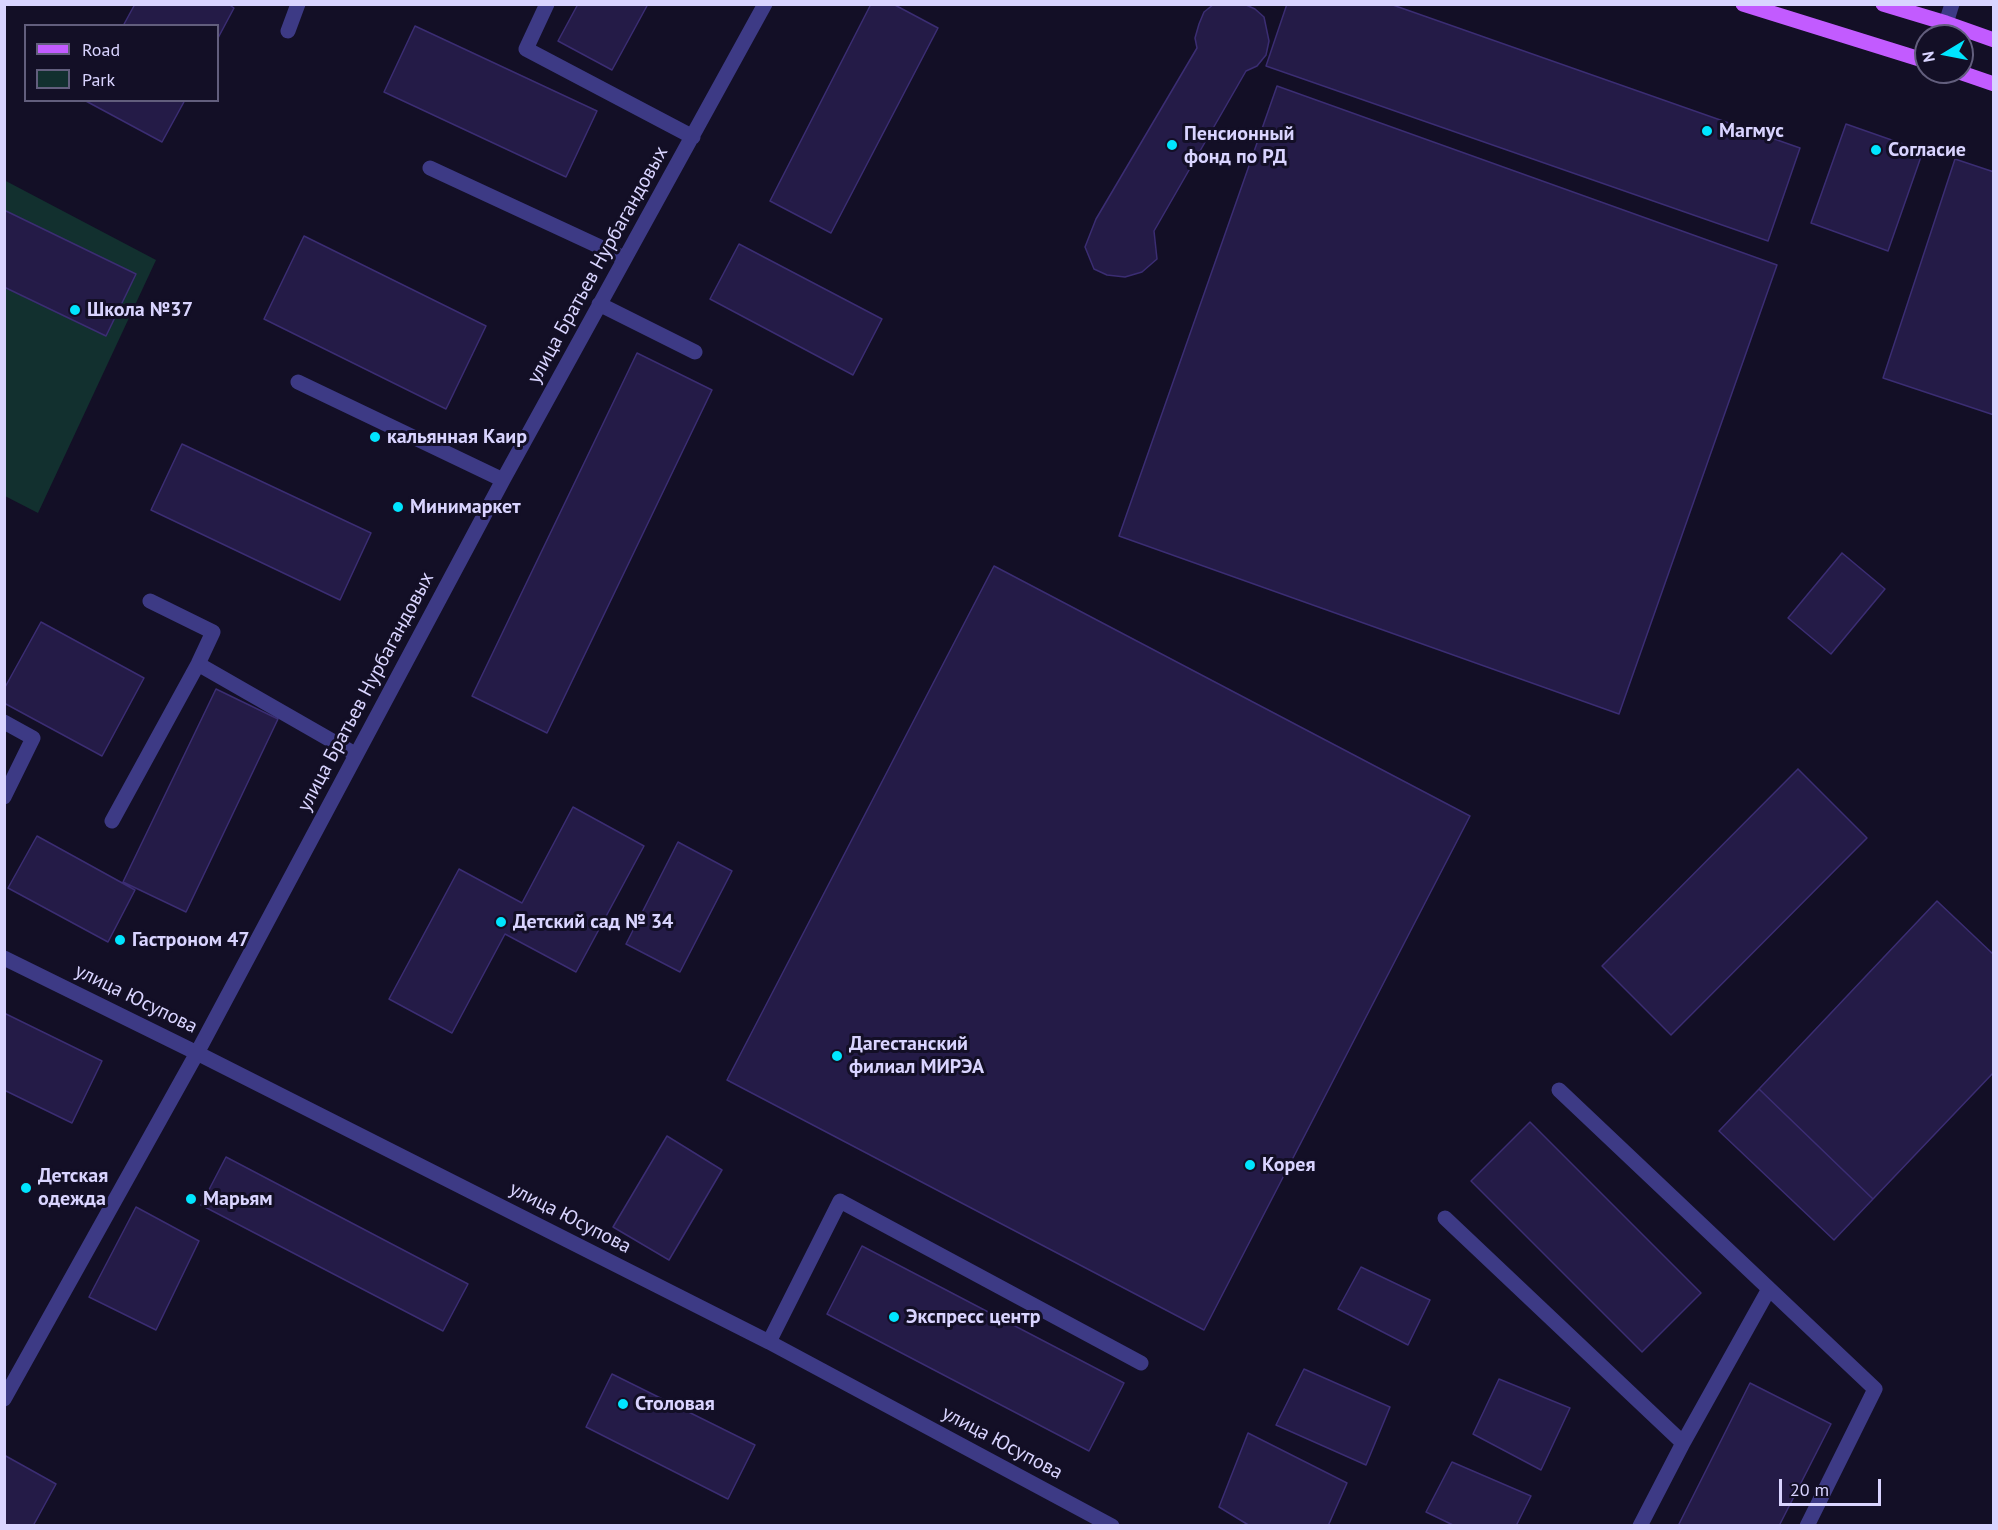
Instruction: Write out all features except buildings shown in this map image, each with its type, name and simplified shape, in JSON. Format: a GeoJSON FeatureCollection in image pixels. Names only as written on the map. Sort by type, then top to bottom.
{"type":"FeatureCollection","features":[{"type":"Feature","properties":{"kind":"main road"},"geometry":{"type":"LineString","coordinates":[[1743,4],[1914,57]]}},
{"type":"Feature","properties":{"kind":"main road"},"geometry":{"type":"LineString","coordinates":[[1883,4],[1994,40]]}},
{"type":"Feature","properties":{"kind":"main road"},"geometry":{"type":"LineString","coordinates":[[1974,77],[1994,84]]}},
{"type":"Feature","properties":{"kind":"street"},"geometry":{"type":"LineString","coordinates":[[288,32],[298,4]]}},
{"type":"Feature","properties":{"kind":"street"},"geometry":{"type":"LineString","coordinates":[[547,4],[526,49],[693,136]]}},
{"type":"Feature","properties":{"kind":"street","name":"улица Братьев Нурбагандовых"},"geometry":{"type":"LineString","coordinates":[[4,1399],[197,1053],[503,480],[765,4]]}},
{"type":"Feature","properties":{"kind":"street"},"geometry":{"type":"LineString","coordinates":[[1946,23],[1952,4]]}},
{"type":"Feature","properties":{"kind":"street"},"geometry":{"type":"LineString","coordinates":[[430,168],[624,258]]}},
{"type":"Feature","properties":{"kind":"street"},"geometry":{"type":"LineString","coordinates":[[599,304],[695,352]]}},
{"type":"Feature","properties":{"kind":"street"},"geometry":{"type":"LineString","coordinates":[[298,382],[503,480]]}},
{"type":"Feature","properties":{"kind":"street"},"geometry":{"type":"LineString","coordinates":[[112,821],[198,664],[213,632],[150,601]]}},
{"type":"Feature","properties":{"kind":"street"},"geometry":{"type":"LineString","coordinates":[[198,664],[355,754]]}},
{"type":"Feature","properties":{"kind":"street"},"geometry":{"type":"LineString","coordinates":[[4,723],[33,738],[4,797]]}},
{"type":"Feature","properties":{"kind":"street","name":"улица Юсупова"},"geometry":{"type":"LineString","coordinates":[[4,958],[769,1342],[1112,1526]]}},
{"type":"Feature","properties":{"kind":"street"},"geometry":{"type":"LineString","coordinates":[[1559,1090],[1875,1389],[1807,1526]]}},
{"type":"Feature","properties":{"kind":"street"},"geometry":{"type":"LineString","coordinates":[[769,1342],[840,1201],[1140,1363]]}},
{"type":"Feature","properties":{"kind":"street"},"geometry":{"type":"LineString","coordinates":[[1445,1218],[1683,1443]]}},
{"type":"Feature","properties":{"kind":"street"},"geometry":{"type":"LineString","coordinates":[[1640,1526],[1683,1443],[1769,1289]]}},
{"type":"Feature","properties":{"kind":"green space"},"geometry":{"type":"Polygon","coordinates":[[[4,180],[156,260],[38,513],[5,496],[4,180]]]}},
{"type":"Feature","properties":{"kind":"place","name":"Магмус"},"geometry":{"type":"Point","coordinates":[1707,131]}},
{"type":"Feature","properties":{"kind":"place","name":"Пенсионный фонд по РД"},"geometry":{"type":"Point","coordinates":[1172,145]}},
{"type":"Feature","properties":{"kind":"place","name":"Согласие"},"geometry":{"type":"Point","coordinates":[1876,150]}},
{"type":"Feature","properties":{"kind":"place","name":"Школа №37"},"geometry":{"type":"Point","coordinates":[75,310]}},
{"type":"Feature","properties":{"kind":"place","name":"кальянная Каир"},"geometry":{"type":"Point","coordinates":[375,437]}},
{"type":"Feature","properties":{"kind":"place","name":"Минимаркет"},"geometry":{"type":"Point","coordinates":[398,507]}},
{"type":"Feature","properties":{"kind":"place","name":"Детский сад № 34"},"geometry":{"type":"Point","coordinates":[501,922]}},
{"type":"Feature","properties":{"kind":"place","name":"Гастроном 47"},"geometry":{"type":"Point","coordinates":[120,940]}},
{"type":"Feature","properties":{"kind":"place","name":"Дагестанский филиал МИРЭА"},"geometry":{"type":"Point","coordinates":[837,1056]}},
{"type":"Feature","properties":{"kind":"place","name":"Корея"},"geometry":{"type":"Point","coordinates":[1250,1165]}},
{"type":"Feature","properties":{"kind":"place","name":"Детская одежда"},"geometry":{"type":"Point","coordinates":[26,1188]}},
{"type":"Feature","properties":{"kind":"place","name":"Марьям"},"geometry":{"type":"Point","coordinates":[191,1199]}},
{"type":"Feature","properties":{"kind":"place","name":"Экспресс центр"},"geometry":{"type":"Point","coordinates":[894,1317]}},
{"type":"Feature","properties":{"kind":"place","name":"Столовая"},"geometry":{"type":"Point","coordinates":[623,1404]}}]}
